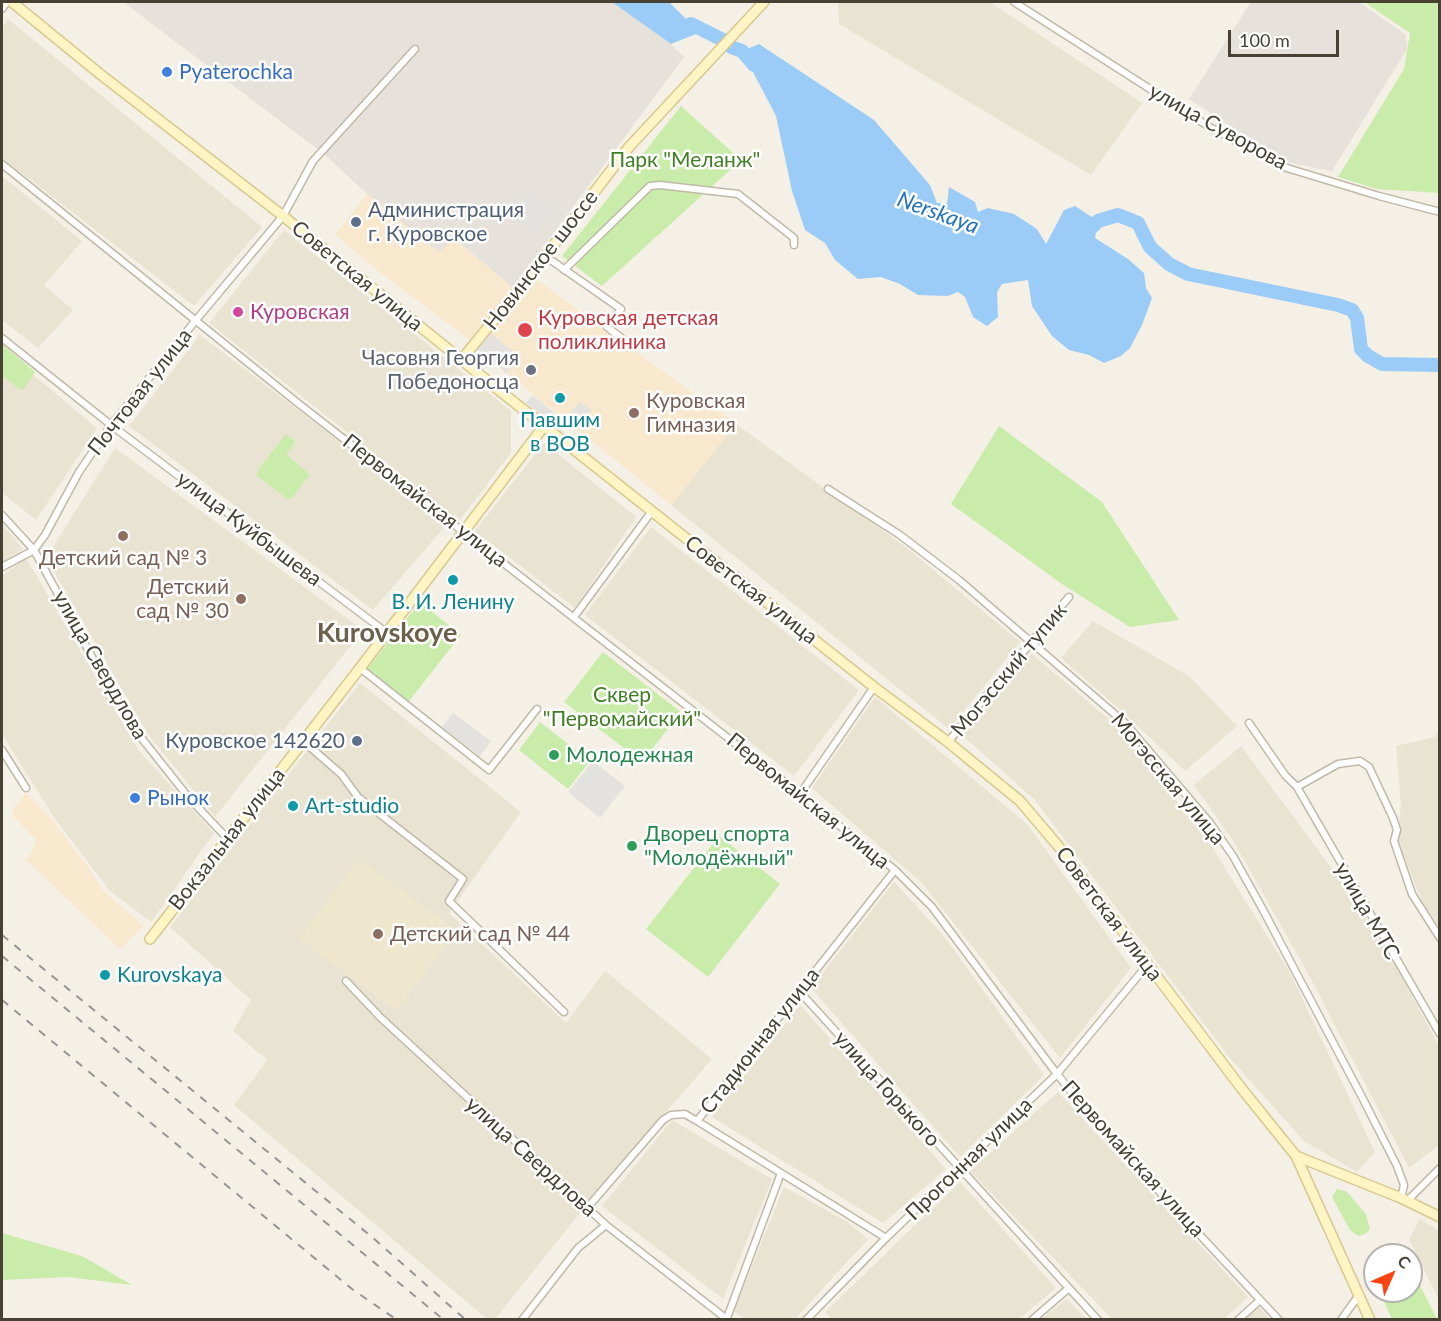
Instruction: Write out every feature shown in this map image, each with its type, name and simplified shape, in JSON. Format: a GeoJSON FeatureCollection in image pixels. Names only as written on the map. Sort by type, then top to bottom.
{"type":"FeatureCollection","features":[{"type":"Feature","properties":{"kind":"street"},"geometry":{"type":"LineString","coordinates":[[2,9],[7,2]]}},
{"type":"Feature","properties":{"kind":"street","name":"Советская улица"},"geometry":{"type":"LineString","coordinates":[[12,2],[544,426],[1020,801],[1059,847],[1296,1156],[1370,1320]]}},
{"type":"Feature","properties":{"kind":"street","name":"Новинское шоссе"},"geometry":{"type":"LineString","coordinates":[[462,359],[629,147],[764,2]]}},
{"type":"Feature","properties":{"kind":"street","name":"улица Суворова"},"geometry":{"type":"LineString","coordinates":[[1014,2],[1211,128],[1287,168],[1440,212]]}},
{"type":"Feature","properties":{"kind":"street","name":"Почтовая улица"},"geometry":{"type":"LineString","coordinates":[[2,567],[34,550],[45,535],[79,472],[111,425],[283,216],[313,160],[415,49]]}},
{"type":"Feature","properties":{"kind":"street","name":"Первомайская улица"},"geometry":{"type":"LineString","coordinates":[[2,164],[299,404],[895,870],[932,907],[1057,1074],[1105,1133],[1279,1320]]}},
{"type":"Feature","properties":{"kind":"street"},"geometry":{"type":"LineString","coordinates":[[564,270],[650,186],[660,185],[738,194],[794,238],[794,245]]}},
{"type":"Feature","properties":{"kind":"street"},"geometry":{"type":"LineString","coordinates":[[545,256],[621,309],[607,327],[624,340]]}},
{"type":"Feature","properties":{"kind":"street","name":"улица Куйбышева"},"geometry":{"type":"LineString","coordinates":[[2,338],[111,425],[387,633]]}},
{"type":"Feature","properties":{"kind":"street","name":"Вокзальная улица"},"geometry":{"type":"LineString","coordinates":[[150,939],[544,426]]}},
{"type":"Feature","properties":{"kind":"street","name":"Могэсская улица"},"geometry":{"type":"LineString","coordinates":[[828,489],[900,535],[959,580],[1125,723],[1210,823],[1233,856],[1315,1005],[1397,1166],[1404,1185],[1404,1199]]}},
{"type":"Feature","properties":{"kind":"street"},"geometry":{"type":"LineString","coordinates":[[574,617],[652,511]]}},
{"type":"Feature","properties":{"kind":"street","name":"улица Свердлова"},"geometry":{"type":"LineString","coordinates":[[2,515],[34,550],[105,681],[143,740],[189,798],[227,838]]}},
{"type":"Feature","properties":{"kind":"street","name":"Могэсский тупик"},"geometry":{"type":"LineString","coordinates":[[948,742],[1069,597]]}},
{"type":"Feature","properties":{"kind":"street"},"geometry":{"type":"LineString","coordinates":[[360,668],[489,770],[537,709]]}},
{"type":"Feature","properties":{"kind":"street"},"geometry":{"type":"LineString","coordinates":[[800,794],[874,687]]}},
{"type":"Feature","properties":{"kind":"street","name":"улица МТС"},"geometry":{"type":"LineString","coordinates":[[1249,723],[1285,775],[1297,787],[1440,1034]]}},
{"type":"Feature","properties":{"kind":"street"},"geometry":{"type":"LineString","coordinates":[[303,741],[341,774],[358,797],[463,879],[449,901],[564,1012]]}},
{"type":"Feature","properties":{"kind":"street"},"geometry":{"type":"LineString","coordinates":[[2,750],[26,788]]}},
{"type":"Feature","properties":{"kind":"street"},"geometry":{"type":"LineString","coordinates":[[1297,787],[1338,764],[1360,761],[1370,767],[1394,818],[1397,830],[1394,841],[1412,894],[1440,938]]}},
{"type":"Feature","properties":{"kind":"street","name":"Стадионная улица"},"geometry":{"type":"LineString","coordinates":[[588,1207],[663,1120],[671,1115],[685,1114],[697,1121],[895,870]]}},
{"type":"Feature","properties":{"kind":"street","name":"Прогонная улица"},"geometry":{"type":"LineString","coordinates":[[806,1320],[886,1238],[1057,1074],[1148,964]]}},
{"type":"Feature","properties":{"kind":"street","name":"улица Свердлова"},"geometry":{"type":"LineString","coordinates":[[346,981],[381,1018],[606,1225],[727,1319]]}},
{"type":"Feature","properties":{"kind":"street","name":"улица Горького"},"geometry":{"type":"LineString","coordinates":[[799,991],[1098,1320]]}},
{"type":"Feature","properties":{"kind":"street"},"geometry":{"type":"LineString","coordinates":[[697,1121],[886,1238]]}},
{"type":"Feature","properties":{"kind":"street"},"geometry":{"type":"LineString","coordinates":[[1296,1156],[1404,1199],[1440,1217]]}},
{"type":"Feature","properties":{"kind":"street"},"geometry":{"type":"LineString","coordinates":[[1404,1199],[1440,1168]]}},
{"type":"Feature","properties":{"kind":"street"},"geometry":{"type":"LineString","coordinates":[[727,1319],[781,1173]]}},
{"type":"Feature","properties":{"kind":"street"},"geometry":{"type":"LineString","coordinates":[[522,1320],[578,1248],[606,1225]]}},
{"type":"Feature","properties":{"kind":"street"},"geometry":{"type":"LineString","coordinates":[[1032,1320],[1069,1288]]}},
{"type":"Feature","properties":{"kind":"street"},"geometry":{"type":"LineString","coordinates":[[1341,1320],[1359,1295]]}},
{"type":"Feature","properties":{"kind":"street"},"geometry":{"type":"LineString","coordinates":[[1238,1320],[1260,1299]]}},
{"type":"Feature","properties":{"kind":"shaded area"},"geometry":{"type":"Polygon","coordinates":[[[123,2],[612,2],[671,44],[684,57],[513,288],[454,238],[439,252],[367,194],[324,154],[123,2]]]}},
{"type":"Feature","properties":{"kind":"shaded area"},"geometry":{"type":"Polygon","coordinates":[[[838,2],[990,2],[1142,103],[1091,175],[839,24],[838,2]]]}},
{"type":"Feature","properties":{"kind":"shaded area"},"geometry":{"type":"Polygon","coordinates":[[[1251,2],[1359,2],[1406,35],[1407,49],[1332,171],[1286,162],[1189,99],[1251,2]]]}},
{"type":"Feature","properties":{"kind":"shaded area"},"geometry":{"type":"Polygon","coordinates":[[[8,19],[262,227],[194,306],[2,158],[2,28],[8,19]]]}},
{"type":"Feature","properties":{"kind":"shaded area"},"geometry":{"type":"Polygon","coordinates":[[[2,176],[82,241],[44,285],[73,310],[38,348],[2,320],[2,176]]]}},
{"type":"Feature","properties":{"kind":"shaded area"},"geometry":{"type":"Polygon","coordinates":[[[528,190],[555,211],[536,235],[509,214],[528,190]]]}},
{"type":"Feature","properties":{"kind":"shaded area"},"geometry":{"type":"Polygon","coordinates":[[[367,194],[439,251],[453,238],[513,288],[470,340],[382,274],[335,235],[367,194]]]}},
{"type":"Feature","properties":{"kind":"shaded area"},"geometry":{"type":"Polygon","coordinates":[[[284,230],[511,411],[511,453],[459,521],[209,323],[284,230]]]}},
{"type":"Feature","properties":{"kind":"shaded area"},"geometry":{"type":"Polygon","coordinates":[[[533,277],[736,424],[671,505],[477,349],[533,277]]]}},
{"type":"Feature","properties":{"kind":"shaded area"},"geometry":{"type":"Polygon","coordinates":[[[490,333],[519,357],[506,373],[477,349],[490,333]]]}},
{"type":"Feature","properties":{"kind":"shaded area"},"geometry":{"type":"Polygon","coordinates":[[[200,335],[447,524],[373,610],[129,426],[200,335]]]}},
{"type":"Feature","properties":{"kind":"shaded area"},"geometry":{"type":"Polygon","coordinates":[[[2,349],[97,428],[36,520],[2,493],[2,349]]]}},
{"type":"Feature","properties":{"kind":"shaded area"},"geometry":{"type":"Polygon","coordinates":[[[533,395],[564,421],[580,402],[591,410],[575,429],[569,424],[562,432],[526,403],[533,395]]]}},
{"type":"Feature","properties":{"kind":"shaded area"},"geometry":{"type":"Polygon","coordinates":[[[736,424],[907,548],[1020,642],[949,729],[671,505],[736,424]]]}},
{"type":"Feature","properties":{"kind":"shaded area"},"geometry":{"type":"Polygon","coordinates":[[[544,443],[636,517],[575,608],[475,531],[544,443]]]}},
{"type":"Feature","properties":{"kind":"shaded area"},"geometry":{"type":"Polygon","coordinates":[[[115,448],[363,630],[215,817],[148,734],[46,558],[115,448]]]}},
{"type":"Feature","properties":{"kind":"shaded area"},"geometry":{"type":"Polygon","coordinates":[[[2,524],[23,549],[2,562],[2,524]]]}},
{"type":"Feature","properties":{"kind":"shaded area"},"geometry":{"type":"Polygon","coordinates":[[[651,527],[859,690],[794,776],[585,615],[651,527]]]}},
{"type":"Feature","properties":{"kind":"shaded area"},"geometry":{"type":"Polygon","coordinates":[[[26,558],[139,751],[214,833],[151,922],[110,891],[55,819],[2,734],[2,576],[26,558]]]}},
{"type":"Feature","properties":{"kind":"shaded area"},"geometry":{"type":"Polygon","coordinates":[[[1093,621],[1189,676],[1237,726],[1185,771],[1061,658],[1093,621]]]}},
{"type":"Feature","properties":{"kind":"shaded area"},"geometry":{"type":"Polygon","coordinates":[[[1032,654],[1119,728],[1210,844],[1289,971],[1375,1152],[1357,1172],[1304,1141],[1230,1058],[1035,800],[963,736],[1032,654]]]}},
{"type":"Feature","properties":{"kind":"shaded area"},"geometry":{"type":"Polygon","coordinates":[[[360,683],[521,812],[449,913],[566,1023],[605,971],[712,1059],[591,1199],[495,1319],[487,1319],[234,1105],[267,1060],[233,1031],[251,1000],[170,927],[360,683]]]}},
{"type":"Feature","properties":{"kind":"shaded area"},"geometry":{"type":"Polygon","coordinates":[[[875,697],[1027,824],[1131,968],[1060,1058],[922,883],[812,788],[875,697]]]}},
{"type":"Feature","properties":{"kind":"shaded area"},"geometry":{"type":"Polygon","coordinates":[[[453,713],[491,741],[480,756],[442,727],[453,713]]]}},
{"type":"Feature","properties":{"kind":"shaded area"},"geometry":{"type":"Polygon","coordinates":[[[1439,730],[1439,927],[1422,901],[1397,840],[1401,805],[1396,746],[1435,737],[1439,730]]]}},
{"type":"Feature","properties":{"kind":"shaded area"},"geometry":{"type":"Polygon","coordinates":[[[1241,746],[1347,889],[1396,967],[1439,1046],[1439,1145],[1409,1168],[1311,979],[1234,842],[1194,785],[1241,746]]]}},
{"type":"Feature","properties":{"kind":"shaded area"},"geometry":{"type":"Polygon","coordinates":[[[593,761],[625,786],[600,818],[568,792],[593,761]]]}},
{"type":"Feature","properties":{"kind":"shaded area"},"geometry":{"type":"Polygon","coordinates":[[[26,793],[50,817],[89,868],[103,891],[144,926],[120,949],[26,860],[36,840],[13,816],[14,808],[26,793]]]}},
{"type":"Feature","properties":{"kind":"shaded area","name":"Детский сад № 44"},"geometry":{"type":"Polygon","coordinates":[[[359,859],[457,931],[396,1011],[299,938],[359,859]]]}},
{"type":"Feature","properties":{"kind":"shaded area"},"geometry":{"type":"Polygon","coordinates":[[[894,882],[944,936],[1044,1075],[960,1157],[811,988],[894,882]]]}},
{"type":"Feature","properties":{"kind":"shaded area"},"geometry":{"type":"Polygon","coordinates":[[[800,1005],[946,1169],[883,1223],[712,1117],[800,1005]]]}},
{"type":"Feature","properties":{"kind":"shaded area"},"geometry":{"type":"Polygon","coordinates":[[[1058,1092],[1248,1297],[1224,1319],[1112,1319],[970,1171],[1058,1092]]]}},
{"type":"Feature","properties":{"kind":"shaded area"},"geometry":{"type":"Polygon","coordinates":[[[672,1120],[772,1179],[723,1299],[602,1206],[672,1120]]]}},
{"type":"Feature","properties":{"kind":"shaded area"},"geometry":{"type":"Polygon","coordinates":[[[960,1182],[1056,1288],[1019,1319],[831,1319],[825,1312],[960,1182]]]}},
{"type":"Feature","properties":{"kind":"shaded area"},"geometry":{"type":"Polygon","coordinates":[[[784,1187],[846,1221],[868,1239],[795,1319],[744,1319],[734,1311],[784,1187]]]}},
{"type":"Feature","properties":{"kind":"shaded area"},"geometry":{"type":"Polygon","coordinates":[[[1420,1219],[1439,1231],[1439,1300],[1423,1267],[1423,1243],[1411,1243],[1409,1239],[1420,1219]]]}},
{"type":"Feature","properties":{"kind":"shaded area"},"geometry":{"type":"Polygon","coordinates":[[[1067,1299],[1086,1319],[1041,1319],[1067,1299]]]}},
{"type":"Feature","properties":{"kind":"shaded area"},"geometry":{"type":"Polygon","coordinates":[[[1259,1307],[1270,1319],[1246,1319],[1259,1307]]]}},
{"type":"Feature","properties":{"kind":"green space"},"geometry":{"type":"Polygon","coordinates":[[[1364,2],[1439,2],[1439,193],[1377,189],[1338,177],[1404,69],[1410,33],[1364,2]]]}},
{"type":"Feature","properties":{"kind":"green space","name":"Парк \"Меланж\""},"geometry":{"type":"Polygon","coordinates":[[[681,106],[741,160],[602,286],[562,256],[681,106]]]}},
{"type":"Feature","properties":{"kind":"green space"},"geometry":{"type":"Polygon","coordinates":[[[2,344],[35,372],[22,391],[2,375],[2,344]]]}},
{"type":"Feature","properties":{"kind":"green space"},"geometry":{"type":"Polygon","coordinates":[[[999,426],[1102,502],[1179,620],[1130,627],[1062,584],[951,504],[999,426]]]}},
{"type":"Feature","properties":{"kind":"green space"},"geometry":{"type":"Polygon","coordinates":[[[287,435],[294,441],[294,444],[287,455],[309,476],[291,499],[257,476],[257,472],[287,435]]]}},
{"type":"Feature","properties":{"kind":"green space"},"geometry":{"type":"Polygon","coordinates":[[[420,602],[461,635],[409,701],[366,670],[420,602]]]}},
{"type":"Feature","properties":{"kind":"green space","name":"Сквер \"Первомайский\""},"geometry":{"type":"Polygon","coordinates":[[[603,652],[681,712],[642,762],[564,702],[603,652]]]}},
{"type":"Feature","properties":{"kind":"green space","name":"Молодежная"},"geometry":{"type":"Polygon","coordinates":[[[540,722],[590,761],[568,789],[519,750],[540,722]]]}},
{"type":"Feature","properties":{"kind":"green space"},"geometry":{"type":"Polygon","coordinates":[[[719,836],[780,884],[708,977],[646,929],[719,836]]]}},
{"type":"Feature","properties":{"kind":"green space"},"geometry":{"type":"Polygon","coordinates":[[[1337,1189],[1346,1191],[1366,1214],[1370,1229],[1365,1234],[1358,1236],[1350,1230],[1332,1197],[1337,1189]]]}},
{"type":"Feature","properties":{"kind":"green space"},"geometry":{"type":"Polygon","coordinates":[[[2,1233],[82,1256],[132,1285],[68,1277],[2,1280],[2,1233]]]}},
{"type":"Feature","properties":{"kind":"green space"},"geometry":{"type":"Polygon","coordinates":[[[1423,1292],[1437,1319],[1392,1319],[1385,1303],[1423,1303],[1423,1292]]]}},
{"type":"Feature","properties":{"kind":"water"},"geometry":{"type":"Polygon","coordinates":[[[612,2],[669,2],[689,22],[706,30],[671,44],[612,2]]]}},
{"type":"Feature","properties":{"kind":"water"},"geometry":{"type":"Polygon","coordinates":[[[759,44],[874,120],[930,185],[937,203],[947,203],[949,187],[975,202],[978,212],[988,208],[1014,214],[1037,229],[1046,244],[1064,210],[1075,206],[1098,221],[1095,238],[1128,259],[1144,273],[1146,288],[1152,298],[1130,348],[1121,356],[1104,363],[1089,355],[1069,350],[1052,336],[1032,306],[1028,280],[1002,284],[997,292],[998,317],[987,326],[973,317],[965,297],[958,292],[948,296],[918,295],[900,284],[881,277],[858,279],[835,260],[825,243],[805,230],[792,191],[776,116],[742,51],[759,44]]]}},
{"type":"Feature","properties":{"kind":"waterway","name":"Nerskaya"},"geometry":{"type":"LineString","coordinates":[[691,24],[742,51],[754,65]]}},
{"type":"Feature","properties":{"kind":"waterway","name":"Nerskaya"},"geometry":{"type":"LineString","coordinates":[[1087,232],[1098,221],[1118,215],[1138,223],[1150,247],[1169,264],[1188,274],[1338,305],[1352,310],[1357,318],[1361,349],[1368,356],[1382,364],[1440,365]]}},
{"type":"Feature","properties":{"kind":"railway"},"geometry":{"type":"LineString","coordinates":[[2,935],[372,1237],[466,1320]]}},
{"type":"Feature","properties":{"kind":"railway"},"geometry":{"type":"LineString","coordinates":[[2,956],[444,1320]]}},
{"type":"Feature","properties":{"kind":"railway"},"geometry":{"type":"LineString","coordinates":[[2,1000],[352,1289],[397,1320]]}},
{"type":"Feature","properties":{"kind":"place","name":"Pyaterochka"},"geometry":{"type":"Point","coordinates":[167,72]}},
{"type":"Feature","properties":{"kind":"place","name":"Администрация г. Куровское"},"geometry":{"type":"Point","coordinates":[356,222]}},
{"type":"Feature","properties":{"kind":"place","name":"Куровская"},"geometry":{"type":"Point","coordinates":[238,312]}},
{"type":"Feature","properties":{"kind":"place","name":"Куровская детская поликлиника"},"geometry":{"type":"Point","coordinates":[525,330]}},
{"type":"Feature","properties":{"kind":"place","name":"Часовня Георгия Победоносца"},"geometry":{"type":"Point","coordinates":[531,370]}},
{"type":"Feature","properties":{"kind":"place","name":"Павшим в ВОВ"},"geometry":{"type":"Point","coordinates":[560,398]}},
{"type":"Feature","properties":{"kind":"place","name":"Куровская Гимназия"},"geometry":{"type":"Point","coordinates":[634,413]}},
{"type":"Feature","properties":{"kind":"place","name":"Детский сад № 3"},"geometry":{"type":"Point","coordinates":[123,536]}},
{"type":"Feature","properties":{"kind":"place","name":"В. И. Ленину"},"geometry":{"type":"Point","coordinates":[453,580]}},
{"type":"Feature","properties":{"kind":"place","name":"Детский сад № 30"},"geometry":{"type":"Point","coordinates":[241,599]}},
{"type":"Feature","properties":{"kind":"place","name":"Куровское 142620"},"geometry":{"type":"Point","coordinates":[357,741]}},
{"type":"Feature","properties":{"kind":"place","name":"Молодежная"},"geometry":{"type":"Point","coordinates":[554,755]}},
{"type":"Feature","properties":{"kind":"place","name":"Рынок"},"geometry":{"type":"Point","coordinates":[135,798]}},
{"type":"Feature","properties":{"kind":"place","name":"Art-studio"},"geometry":{"type":"Point","coordinates":[293,806]}},
{"type":"Feature","properties":{"kind":"place","name":"Дворец спорта \"Молодёжный\""},"geometry":{"type":"Point","coordinates":[632,846]}},
{"type":"Feature","properties":{"kind":"place","name":"Детский сад № 44"},"geometry":{"type":"Point","coordinates":[378,934]}},
{"type":"Feature","properties":{"kind":"place","name":"Kurovskaya"},"geometry":{"type":"Point","coordinates":[105,975]}},
{"type":"Feature","properties":{"kind":"district","name":"Kurovskoye"},"geometry":{"type":"Point","coordinates":[387,633]}}]}
